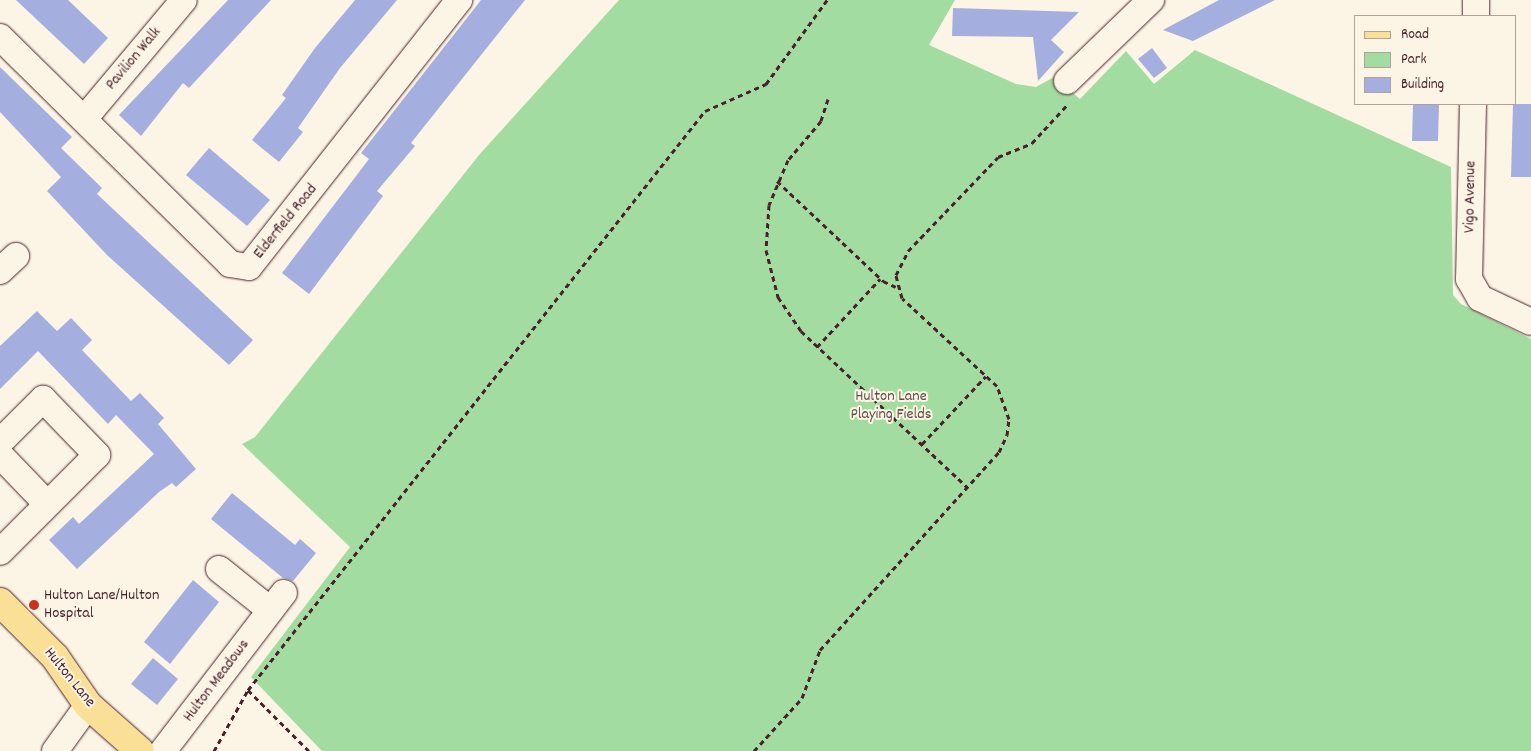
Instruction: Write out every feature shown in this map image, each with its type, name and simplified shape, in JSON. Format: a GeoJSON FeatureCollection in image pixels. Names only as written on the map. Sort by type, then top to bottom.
{"type":"FeatureCollection","features":[{"type":"Feature","properties":{"kind":"main road","name":"Hulton Lane"},"geometry":{"type":"LineString","coordinates":[[0,602],[55,658],[88,705],[140,751]]}},
{"type":"Feature","properties":{"kind":"street","name":"Pavilion Walk"},"geometry":{"type":"LineString","coordinates":[[84,119],[184,0]]}},
{"type":"Feature","properties":{"kind":"street","name":"Elderfield Road"},"geometry":{"type":"LineString","coordinates":[[0,37],[230,264],[250,267],[459,0]]}},
{"type":"Feature","properties":{"kind":"street"},"geometry":{"type":"LineString","coordinates":[[1067,81],[1151,0]]}},
{"type":"Feature","properties":{"kind":"street"},"geometry":{"type":"LineString","coordinates":[[1476,0],[1476,15]]}},
{"type":"Feature","properties":{"kind":"street","name":"Vigo Avenue"},"geometry":{"type":"LineString","coordinates":[[1474,105],[1472,290],[1531,322]]}},
{"type":"Feature","properties":{"kind":"street"},"geometry":{"type":"LineString","coordinates":[[0,442],[43,399],[97,455],[0,552]]}},
{"type":"Feature","properties":{"kind":"street"},"geometry":{"type":"LineString","coordinates":[[0,455],[47,504]]}},
{"type":"Feature","properties":{"kind":"street","name":"Hulton Meadows"},"geometry":{"type":"LineString","coordinates":[[163,751],[277,602],[219,569]]}},
{"type":"Feature","properties":{"kind":"street"},"geometry":{"type":"LineString","coordinates":[[55,751],[88,705]]}},
{"type":"Feature","properties":{"kind":"path"},"geometry":{"type":"LineString","coordinates":[[214,751],[248,690],[705,111],[766,84],[827,0]]}},
{"type":"Feature","properties":{"kind":"path"},"geometry":{"type":"LineString","coordinates":[[896,287],[899,263],[908,251],[998,157],[1032,143],[1078,93],[1067,81]]}},
{"type":"Feature","properties":{"kind":"path"},"geometry":{"type":"LineString","coordinates":[[828,98],[820,121],[777,181],[766,226],[770,276],[787,315],[817,347],[967,486]]}},
{"type":"Feature","properties":{"kind":"path"},"geometry":{"type":"LineString","coordinates":[[754,751],[802,698],[820,650],[999,452],[1007,435],[1005,399],[986,376],[902,298],[896,287],[880,279],[777,181]]}},
{"type":"Feature","properties":{"kind":"path"},"geometry":{"type":"LineString","coordinates":[[817,347],[880,279]]}},
{"type":"Feature","properties":{"kind":"path"},"geometry":{"type":"LineString","coordinates":[[922,444],[986,376]]}},
{"type":"Feature","properties":{"kind":"path"},"geometry":{"type":"LineString","coordinates":[[248,690],[309,751]]}},
{"type":"Feature","properties":{"kind":"green space","name":"Hulton Lane Playing Fields"},"geometry":{"type":"Polygon","coordinates":[[[619,0],[955,0],[929,45],[1016,84],[1036,87],[1054,77],[1080,99],[1126,51],[1154,84],[1195,50],[1451,167],[1453,295],[1461,304],[1531,339],[1531,751],[322,751],[251,677],[350,547],[242,444],[255,437],[479,155],[619,0]]]}},
{"type":"Feature","properties":{"kind":"building"},"geometry":{"type":"Polygon","coordinates":[[[16,0],[68,0],[108,38],[84,64],[16,0]]]}},
{"type":"Feature","properties":{"kind":"building"},"geometry":{"type":"Polygon","coordinates":[[[228,0],[271,0],[189,88],[183,83],[141,136],[119,115],[228,0]]]}},
{"type":"Feature","properties":{"kind":"building"},"geometry":{"type":"Polygon","coordinates":[[[355,0],[397,0],[340,68],[298,128],[303,132],[279,162],[252,140],[286,98],[282,95],[315,48],[355,0]]]}},
{"type":"Feature","properties":{"kind":"building"},"geometry":{"type":"Polygon","coordinates":[[[481,0],[525,0],[411,143],[415,146],[377,191],[383,196],[309,294],[282,273],[369,159],[361,153],[481,0]]]}},
{"type":"Feature","properties":{"kind":"building"},"geometry":{"type":"Polygon","coordinates":[[[1219,0],[1275,0],[1193,41],[1163,30],[1219,0]]]}},
{"type":"Feature","properties":{"kind":"building"},"geometry":{"type":"Polygon","coordinates":[[[953,8],[1079,12],[1051,40],[1064,52],[1038,81],[1033,37],[952,36],[953,8]]]}},
{"type":"Feature","properties":{"kind":"building"},"geometry":{"type":"Polygon","coordinates":[[[1152,48],[1167,68],[1154,78],[1138,59],[1152,48]]]}},
{"type":"Feature","properties":{"kind":"building"},"geometry":{"type":"Polygon","coordinates":[[[0,67],[72,137],[61,148],[102,188],[97,194],[253,340],[229,365],[107,255],[47,191],[61,177],[0,112],[0,67]]]}},
{"type":"Feature","properties":{"kind":"building"},"geometry":{"type":"Polygon","coordinates":[[[1531,104],[1531,177],[1511,177],[1513,105],[1531,104]]]}},
{"type":"Feature","properties":{"kind":"building"},"geometry":{"type":"Polygon","coordinates":[[[1413,105],[1439,105],[1438,141],[1412,141],[1413,105]]]}},
{"type":"Feature","properties":{"kind":"building"},"geometry":{"type":"Polygon","coordinates":[[[209,148],[270,200],[247,226],[186,175],[209,148]]]}},
{"type":"Feature","properties":{"kind":"building"},"geometry":{"type":"Polygon","coordinates":[[[37,311],[57,331],[71,318],[92,340],[82,350],[131,401],[140,393],[164,418],[158,424],[196,469],[176,487],[172,483],[159,492],[77,569],[49,540],[73,517],[79,524],[154,454],[116,415],[108,424],[38,351],[0,389],[0,346],[37,311]]]}},
{"type":"Feature","properties":{"kind":"building"},"geometry":{"type":"Polygon","coordinates":[[[232,493],[295,545],[300,539],[316,553],[293,581],[283,578],[211,519],[232,493]]]}},
{"type":"Feature","properties":{"kind":"building"},"geometry":{"type":"Polygon","coordinates":[[[193,580],[219,602],[170,664],[144,642],[193,580]]]}},
{"type":"Feature","properties":{"kind":"building"},"geometry":{"type":"Polygon","coordinates":[[[153,658],[178,679],[157,705],[131,684],[153,658]]]}},
{"type":"Feature","properties":{"kind":"place","name":"Hulton Lane/Hulton Hospital"},"geometry":{"type":"Point","coordinates":[34,605]}}]}
